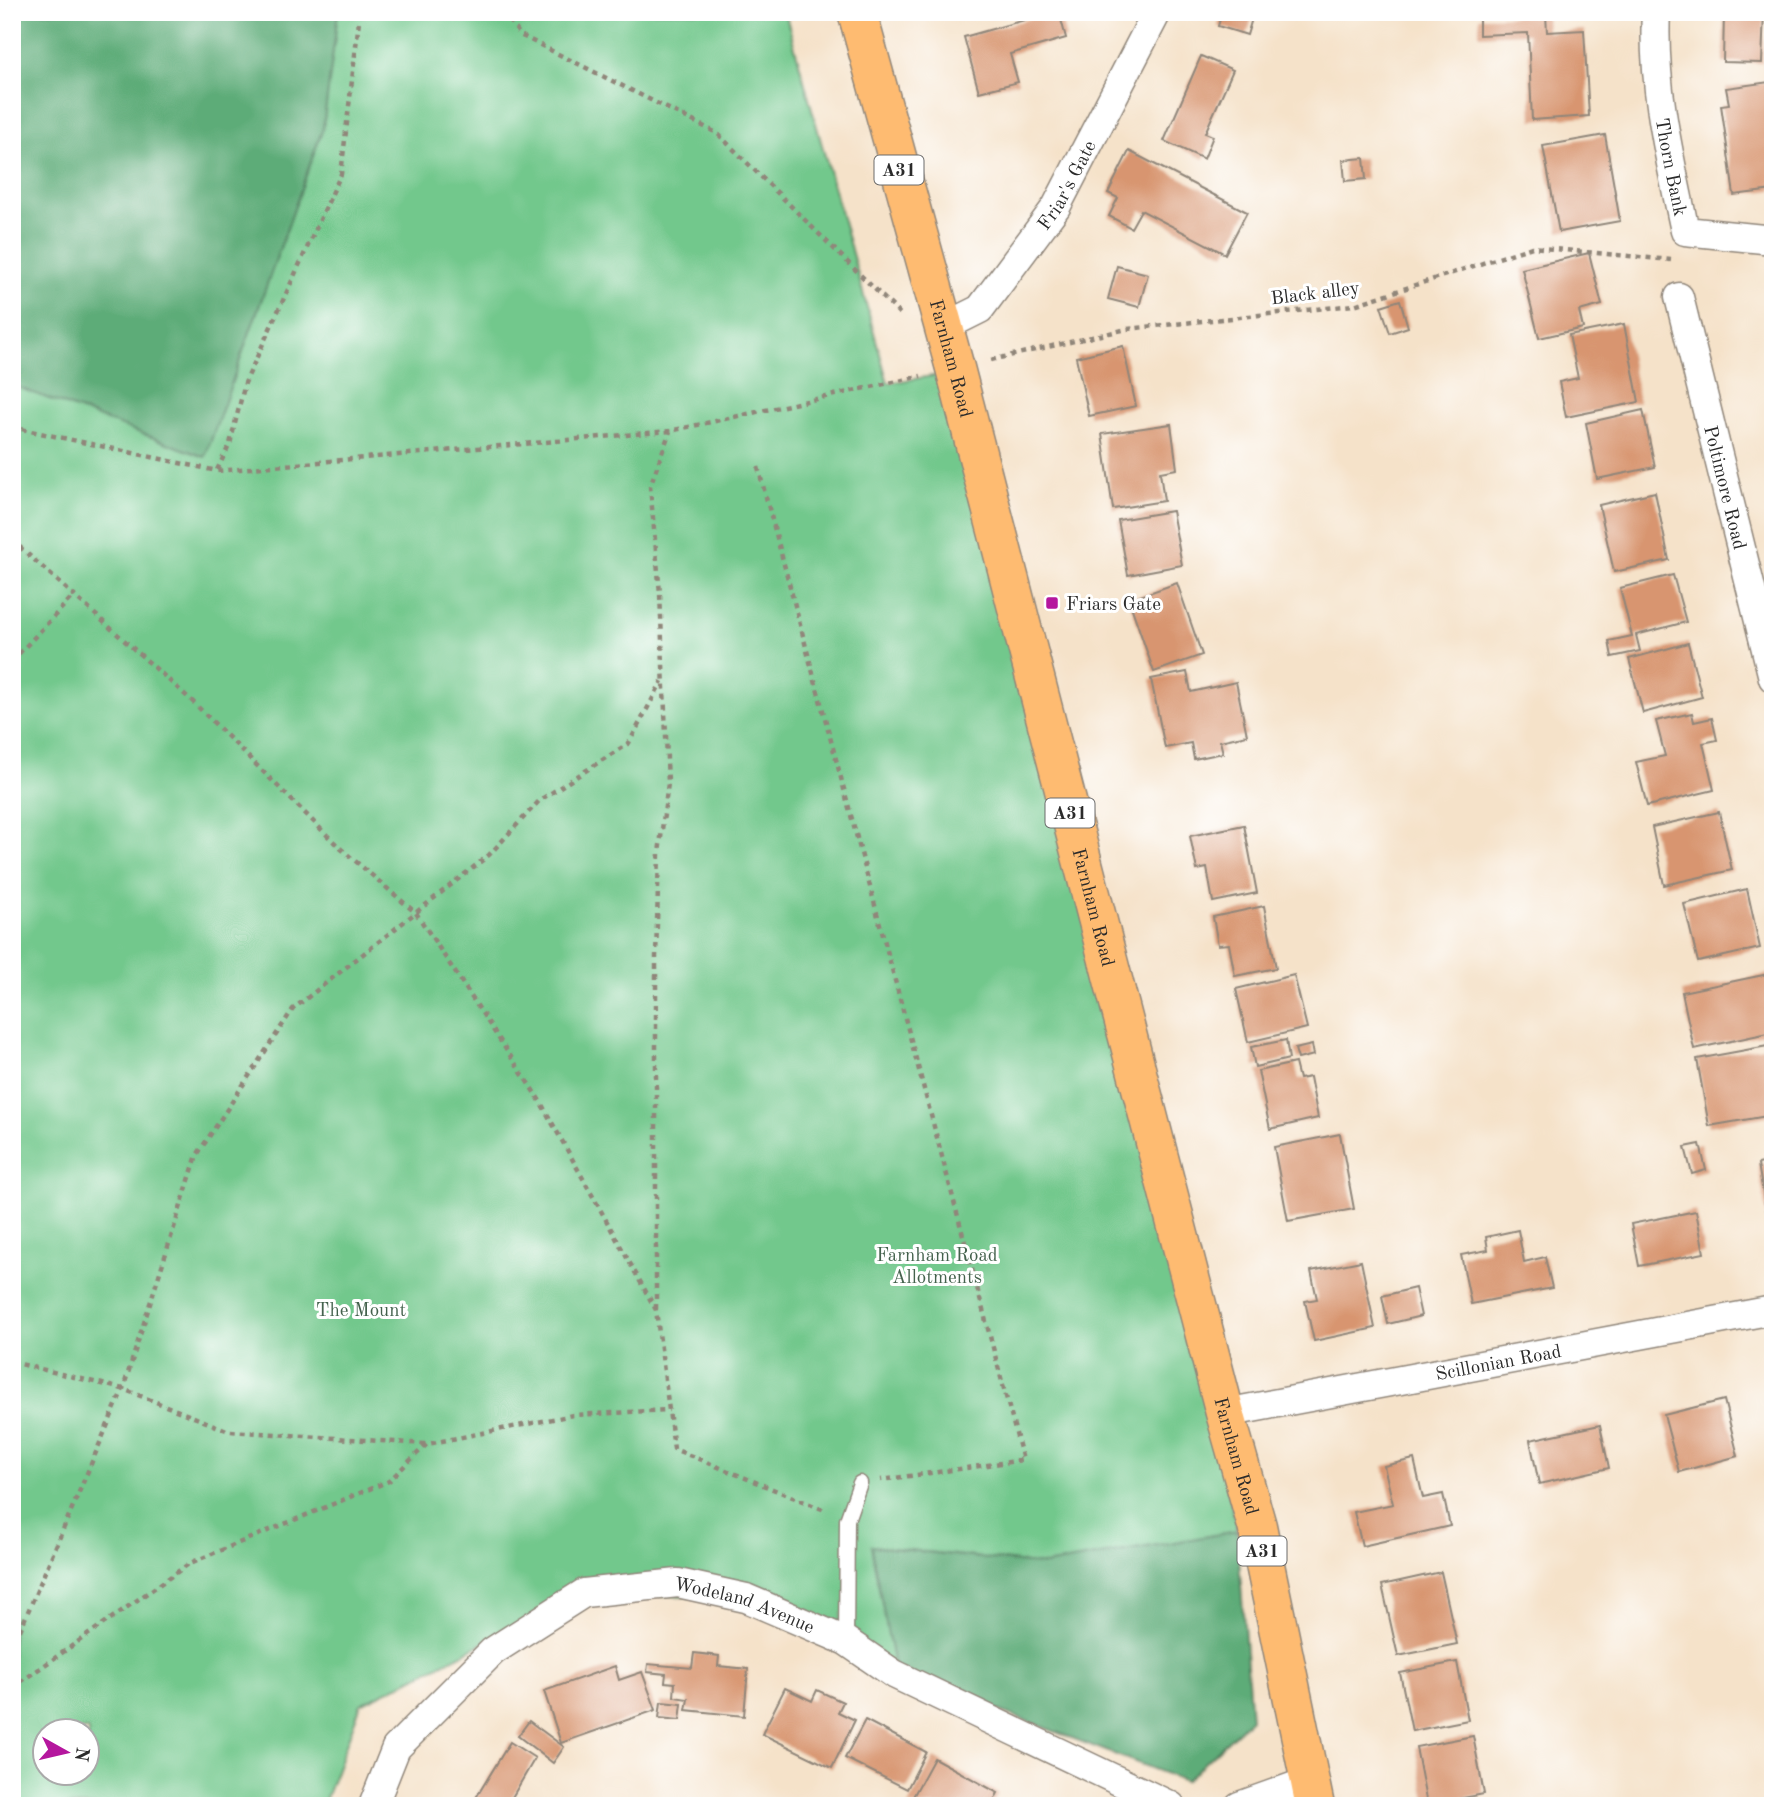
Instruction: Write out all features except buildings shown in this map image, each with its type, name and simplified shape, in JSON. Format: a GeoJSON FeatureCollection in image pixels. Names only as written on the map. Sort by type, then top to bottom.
{"type":"FeatureCollection","features":[{"type":"Feature","properties":{"kind":"main road","name":"Farnham Road"},"geometry":{"type":"LineString","coordinates":[[857,12],[955,368],[1225,1413],[1257,1526],[1312,1794]]}},
{"type":"Feature","properties":{"kind":"street","name":"Friar's Gate"},"geometry":{"type":"LineString","coordinates":[[942,328],[980,309],[1056,207],[1157,12]]}},
{"type":"Feature","properties":{"kind":"street","name":"Thorn Bank"},"geometry":{"type":"LineString","coordinates":[[1656,12],[1654,41],[1668,154],[1685,231],[1773,240]]}},
{"type":"Feature","properties":{"kind":"street","name":"Poltimore Road"},"geometry":{"type":"LineString","coordinates":[[1679,297],[1769,643],[1773,678]]}},
{"type":"Feature","properties":{"kind":"street","name":"Scillonian Road"},"geometry":{"type":"LineString","coordinates":[[1225,1413],[1773,1310]]}},
{"type":"Feature","properties":{"kind":"street","name":"Wodeland Avenue"},"geometry":{"type":"LineString","coordinates":[[373,1806],[396,1748],[493,1651],[584,1593],[678,1583],[746,1598],[846,1641],[894,1674],[1171,1806]]}},
{"type":"Feature","properties":{"kind":"street"},"geometry":{"type":"LineString","coordinates":[[1239,1806],[1312,1794]]}},
{"type":"Feature","properties":{"kind":"lane"},"geometry":{"type":"LineString","coordinates":[[846,1641],[847,1520],[860,1483]]}},
{"type":"Feature","properties":{"kind":"path"},"geometry":{"type":"LineString","coordinates":[[217,471],[230,444],[245,383],[341,174],[360,12]]}},
{"type":"Feature","properties":{"kind":"path"},"geometry":{"type":"LineString","coordinates":[[504,12],[520,35],[718,133],[905,319]]}},
{"type":"Feature","properties":{"kind":"path","name":"Black alley"},"geometry":{"type":"LineString","coordinates":[[12,427],[217,471],[670,431],[1127,329],[1354,305],[1532,247],[1676,260]]}},
{"type":"Feature","properties":{"kind":"path"},"geometry":{"type":"LineString","coordinates":[[670,431],[650,486],[660,593],[668,783],[659,853],[656,957],[656,1310],[674,1449],[847,1520]]}},
{"type":"Feature","properties":{"kind":"path"},"geometry":{"type":"LineString","coordinates":[[758,467],[1023,1460],[860,1483]]}},
{"type":"Feature","properties":{"kind":"path"},"geometry":{"type":"LineString","coordinates":[[12,540],[191,700],[339,847],[416,913],[540,1101],[656,1310]]}},
{"type":"Feature","properties":{"kind":"path"},"geometry":{"type":"LineString","coordinates":[[12,661],[74,595]]}},
{"type":"Feature","properties":{"kind":"path"},"geometry":{"type":"LineString","coordinates":[[12,1649],[123,1389],[197,1155],[293,1009],[489,855],[540,800],[629,743],[662,681]]}},
{"type":"Feature","properties":{"kind":"path"},"geometry":{"type":"LineString","coordinates":[[12,1362],[123,1389],[229,1430],[427,1444],[573,1415],[669,1410]]}},
{"type":"Feature","properties":{"kind":"path"},"geometry":{"type":"LineString","coordinates":[[12,1688],[190,1563],[388,1481],[427,1444]]}},
{"type":"Feature","properties":{"kind":"green space"},"geometry":{"type":"Polygon","coordinates":[[[12,12],[338,12],[323,128],[205,457],[12,385],[12,12]]]}},
{"type":"Feature","properties":{"kind":"green space","name":"The Mount"},"geometry":{"type":"Polygon","coordinates":[[[338,12],[785,12],[888,383],[946,374],[1211,1411],[1237,1531],[1045,1565],[871,1546],[895,1671],[746,1598],[584,1593],[361,1704],[323,1806],[12,1806],[12,385],[205,457],[323,128],[338,12]]]}},
{"type":"Feature","properties":{"kind":"green space"},"geometry":{"type":"Polygon","coordinates":[[[1237,1531],[1251,1719],[1185,1781],[895,1671],[871,1546],[1045,1565],[1237,1531]]]}},
{"type":"Feature","properties":{"kind":"place","name":"Friars Gate"},"geometry":{"type":"Point","coordinates":[1052,603]}},
{"type":"Feature","properties":{"kind":"park label","name":"Farnham Road Allotments"},"geometry":{"type":"Point","coordinates":[937,1265]}}]}
